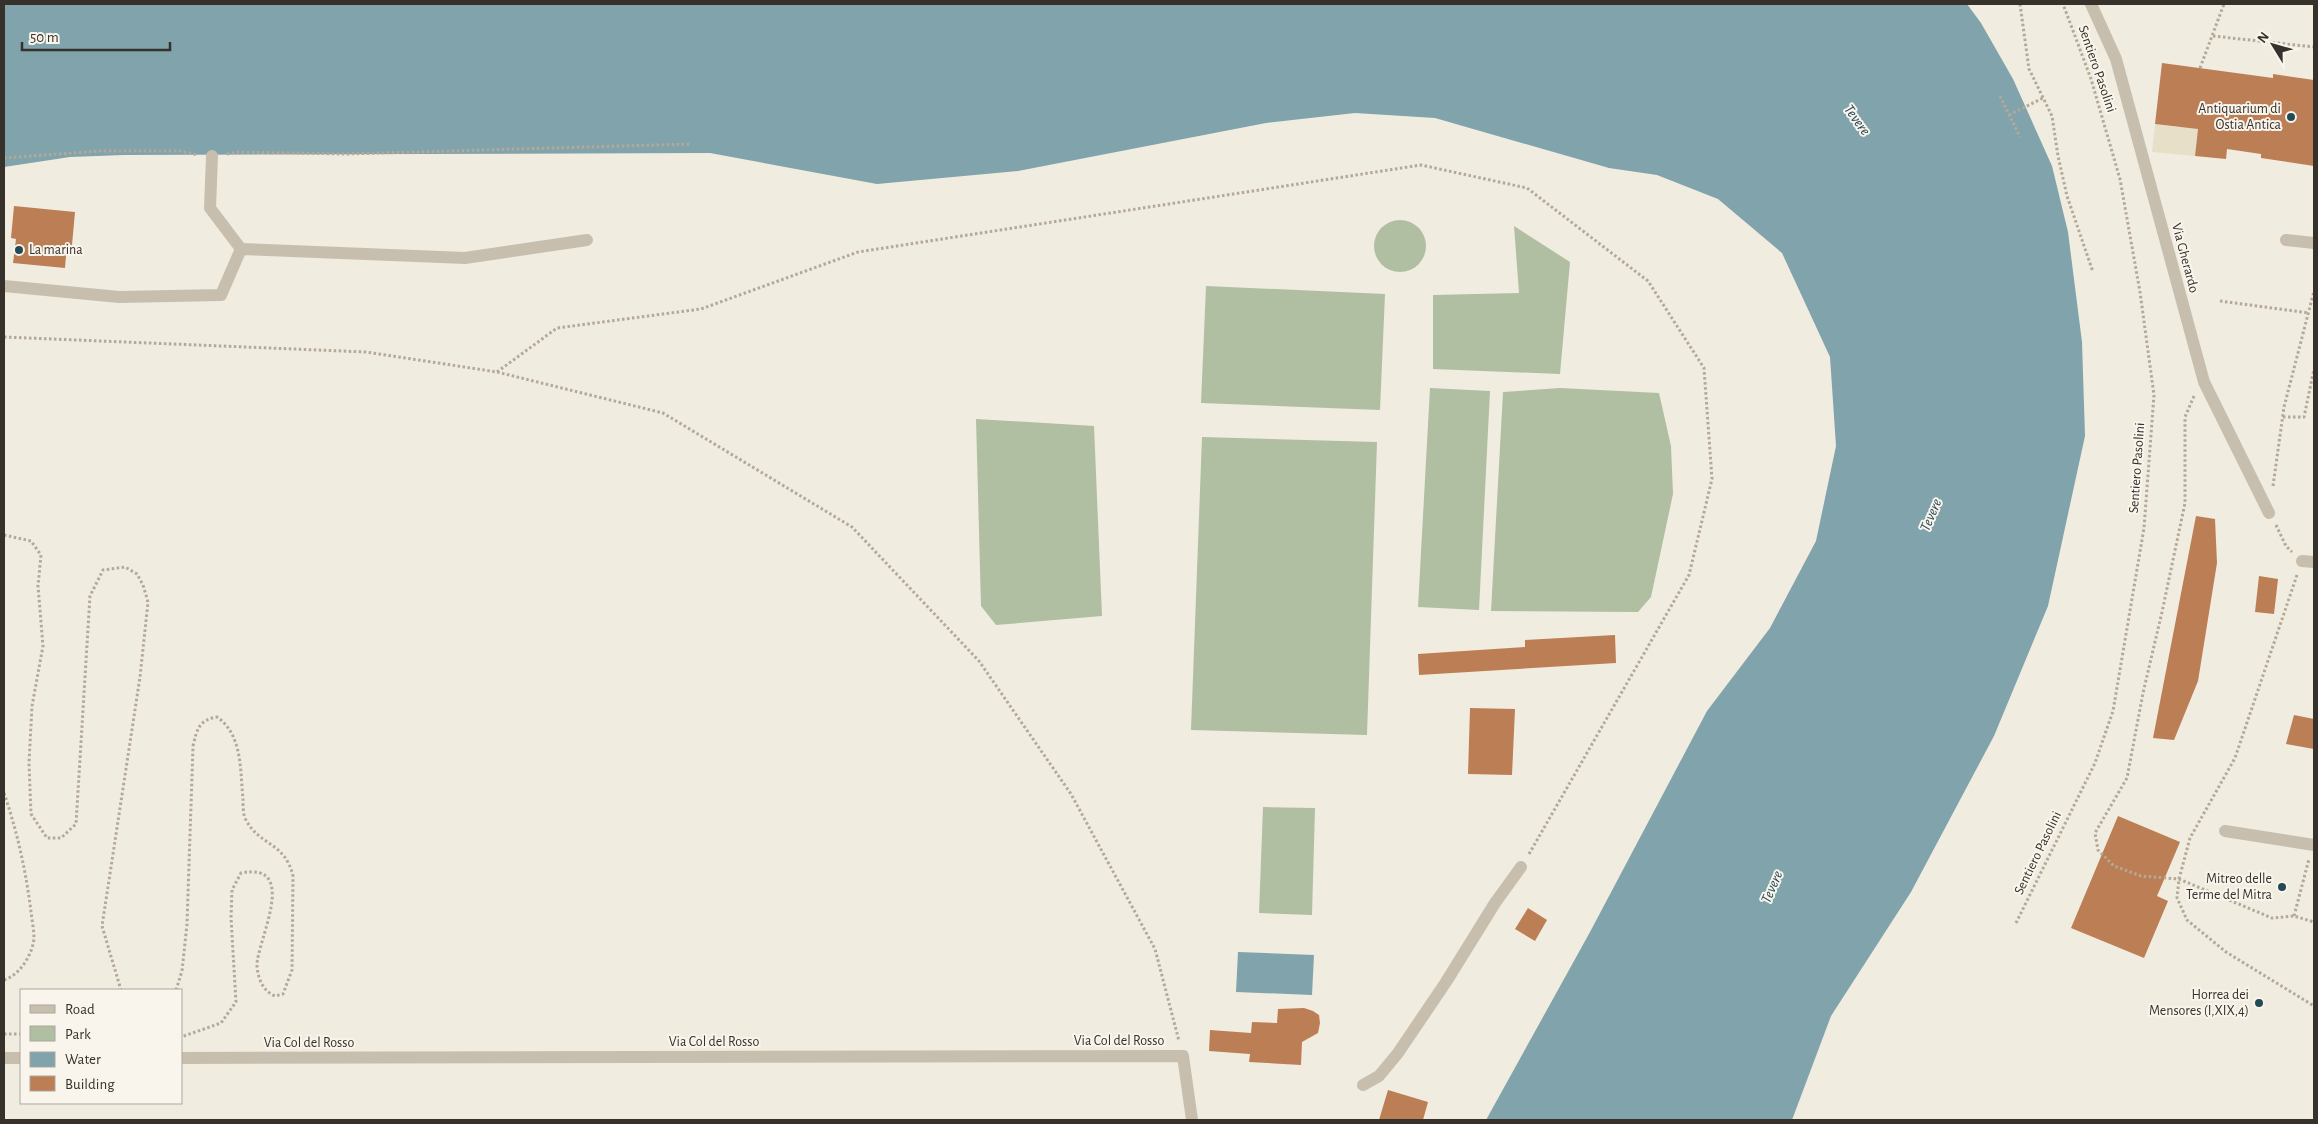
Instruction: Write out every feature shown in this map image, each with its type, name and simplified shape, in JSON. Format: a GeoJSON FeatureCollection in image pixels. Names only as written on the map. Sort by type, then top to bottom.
{"type":"FeatureCollection","features":[{"type":"Feature","properties":{"kind":"street","name":"Via Gherardo"},"geometry":{"type":"LineString","coordinates":[[2092,4],[2116,59],[2204,382],[2269,513]]}},
{"type":"Feature","properties":{"kind":"street"},"geometry":{"type":"LineString","coordinates":[[212,156],[210,208],[241,249]]}},
{"type":"Feature","properties":{"kind":"street"},"geometry":{"type":"LineString","coordinates":[[241,249],[466,258],[587,240]]}},
{"type":"Feature","properties":{"kind":"street"},"geometry":{"type":"LineString","coordinates":[[2286,240],[2314,243]]}},
{"type":"Feature","properties":{"kind":"street"},"geometry":{"type":"LineString","coordinates":[[4,286],[119,297],[221,296],[241,249]]}},
{"type":"Feature","properties":{"kind":"street"},"geometry":{"type":"LineString","coordinates":[[2226,831],[2314,844]]}},
{"type":"Feature","properties":{"kind":"street"},"geometry":{"type":"LineString","coordinates":[[1363,1085],[1379,1076],[1398,1052],[1446,982],[1495,903],[1521,868]]}},
{"type":"Feature","properties":{"kind":"street","name":"Via Col del Rosso"},"geometry":{"type":"LineString","coordinates":[[182,1058],[1183,1056],[1192,1120]]}},
{"type":"Feature","properties":{"kind":"street"},"geometry":{"type":"LineString","coordinates":[[4,1058],[20,1058]]}},
{"type":"Feature","properties":{"kind":"path"},"geometry":{"type":"LineString","coordinates":[[2020,4],[2028,69],[2052,116],[2067,196],[2093,272]]}},
{"type":"Feature","properties":{"kind":"path","name":"Sentiero Pasolini"},"geometry":{"type":"LineString","coordinates":[[2016,923],[2094,763],[2113,711],[2144,528],[2154,396],[2140,292],[2120,179],[2091,78],[2062,4]]}},
{"type":"Feature","properties":{"kind":"path"},"geometry":{"type":"LineString","coordinates":[[2200,68],[2224,4]]}},
{"type":"Feature","properties":{"kind":"path"},"geometry":{"type":"LineString","coordinates":[[2213,36],[2314,47]]}},
{"type":"Feature","properties":{"kind":"path"},"geometry":{"type":"LineString","coordinates":[[2000,96],[2020,137]]}},
{"type":"Feature","properties":{"kind":"path"},"geometry":{"type":"LineString","coordinates":[[2009,115],[2043,98]]}},
{"type":"Feature","properties":{"kind":"path"},"geometry":{"type":"LineString","coordinates":[[4,158],[99,151],[180,151],[212,156],[237,152],[346,154],[690,144]]}},
{"type":"Feature","properties":{"kind":"path"},"geometry":{"type":"LineString","coordinates":[[498,372],[557,328],[701,309],[858,252],[1421,166],[1528,188],[1648,281],[1704,368],[1712,479],[1689,575],[1521,868]]}},
{"type":"Feature","properties":{"kind":"path"},"geometry":{"type":"LineString","coordinates":[[2314,292],[2283,417],[2269,513],[2286,546],[2308,561],[2235,758],[2190,838],[2179,879],[2177,898],[2187,920],[2226,952],[2314,1006]]}},
{"type":"Feature","properties":{"kind":"path"},"geometry":{"type":"LineString","coordinates":[[2220,301],[2309,313]]}},
{"type":"Feature","properties":{"kind":"path"},"geometry":{"type":"LineString","coordinates":[[4,337],[366,352],[498,372],[663,413],[852,526],[979,661],[1071,794],[1155,950],[1183,1056]]}},
{"type":"Feature","properties":{"kind":"path"},"geometry":{"type":"LineString","coordinates":[[2283,417],[2304,418],[2314,369]]}},
{"type":"Feature","properties":{"kind":"path"},"geometry":{"type":"LineString","coordinates":[[2204,382],[2192,400],[2185,417],[2184,503],[2127,778],[2095,833],[2098,850],[2114,866],[2141,876],[2179,879],[2272,918],[2294,916],[2314,922]]}},
{"type":"Feature","properties":{"kind":"path"},"geometry":{"type":"LineString","coordinates":[[4,536],[31,541],[41,555],[38,586],[43,646],[32,706],[29,762],[31,814],[47,838],[61,838],[76,824],[90,596],[103,570],[125,567],[137,574],[143,585],[148,602],[140,677],[102,926],[121,989]]}},
{"type":"Feature","properties":{"kind":"path"},"geometry":{"type":"LineString","coordinates":[[176,989],[182,971],[187,924],[193,746],[196,730],[206,719],[217,717],[223,721],[238,746],[244,817],[252,829],[282,852],[290,862],[293,876],[292,970],[283,994],[275,996],[266,992],[257,964],[268,927],[272,902],[269,882],[264,874],[255,870],[241,873],[232,890],[231,918],[236,1002],[221,1023],[182,1037]]}},
{"type":"Feature","properties":{"kind":"path"},"geometry":{"type":"LineString","coordinates":[[4,793],[14,825],[29,893],[34,938],[29,957],[20,969],[4,980]]}},
{"type":"Feature","properties":{"kind":"path"},"geometry":{"type":"LineString","coordinates":[[2294,916],[2314,844]]}},
{"type":"Feature","properties":{"kind":"path"},"geometry":{"type":"LineString","coordinates":[[4,1034],[20,1034]]}},
{"type":"Feature","properties":{"kind":"green space"},"geometry":{"type":"Polygon","coordinates":[[[1395,220],[1405,220],[1419,227],[1426,241],[1426,251],[1419,265],[1405,272],[1395,272],[1385,268],[1378,261],[1374,251],[1374,241],[1378,231],[1385,224],[1395,220]]]}},
{"type":"Feature","properties":{"kind":"green space"},"geometry":{"type":"Polygon","coordinates":[[[1514,226],[1570,262],[1560,374],[1433,369],[1433,295],[1519,293],[1514,226]]]}},
{"type":"Feature","properties":{"kind":"green space"},"geometry":{"type":"Polygon","coordinates":[[[1206,286],[1385,294],[1380,410],[1201,403],[1206,286]]]}},
{"type":"Feature","properties":{"kind":"green space"},"geometry":{"type":"Polygon","coordinates":[[[1430,388],[1490,391],[1479,610],[1418,607],[1430,388]]]}},
{"type":"Feature","properties":{"kind":"green space"},"geometry":{"type":"Polygon","coordinates":[[[1560,388],[1659,393],[1671,446],[1673,494],[1651,597],[1638,612],[1491,611],[1503,392],[1560,388]]]}},
{"type":"Feature","properties":{"kind":"green space"},"geometry":{"type":"Polygon","coordinates":[[[976,419],[1094,426],[1102,616],[996,625],[981,606],[976,419]]]}},
{"type":"Feature","properties":{"kind":"green space"},"geometry":{"type":"Polygon","coordinates":[[[1202,437],[1377,442],[1367,735],[1191,730],[1202,437]]]}},
{"type":"Feature","properties":{"kind":"green space"},"geometry":{"type":"Polygon","coordinates":[[[1263,807],[1315,808],[1312,915],[1259,913],[1263,807]]]}},
{"type":"Feature","properties":{"kind":"shaded area"},"geometry":{"type":"Polygon","coordinates":[[[2181,91],[2202,93],[2195,156],[2152,152],[2155,124],[2177,127],[2181,91]]]}},
{"type":"Feature","properties":{"kind":"water","name":"Tevere"},"geometry":{"type":"Polygon","coordinates":[[[4,4],[1967,4],[1981,23],[2013,79],[2052,166],[2068,232],[2082,342],[2085,436],[2048,606],[1994,736],[1911,892],[1831,1016],[1792,1120],[1486,1120],[1590,932],[1707,711],[1770,628],[1816,541],[1836,446],[1830,357],[1782,253],[1718,199],[1657,175],[1609,168],[1435,118],[1355,113],[1266,123],[1018,171],[877,184],[710,153],[124,155],[70,157],[4,167],[4,4]]]}},
{"type":"Feature","properties":{"kind":"water"},"geometry":{"type":"Polygon","coordinates":[[[1238,952],[1314,955],[1312,995],[1236,992],[1238,952]]]}},
{"type":"Feature","properties":{"kind":"building"},"geometry":{"type":"Polygon","coordinates":[[[2162,63],[2273,78],[2273,74],[2314,80],[2314,166],[2261,158],[2261,154],[2227,149],[2226,159],[2195,156],[2198,129],[2155,124],[2162,63]]]}},
{"type":"Feature","properties":{"kind":"building"},"geometry":{"type":"Polygon","coordinates":[[[14,206],[75,212],[72,245],[67,244],[65,268],[13,263],[16,239],[11,238],[14,206]]]}},
{"type":"Feature","properties":{"kind":"building"},"geometry":{"type":"Polygon","coordinates":[[[2196,516],[2215,519],[2217,563],[2198,681],[2174,740],[2153,738],[2196,516]]]}},
{"type":"Feature","properties":{"kind":"building"},"geometry":{"type":"Polygon","coordinates":[[[2259,576],[2278,579],[2274,614],[2255,612],[2259,576]]]}},
{"type":"Feature","properties":{"kind":"building"},"geometry":{"type":"Polygon","coordinates":[[[1615,635],[1616,663],[1419,675],[1418,654],[1525,647],[1525,640],[1615,635]]]}},
{"type":"Feature","properties":{"kind":"building"},"geometry":{"type":"Polygon","coordinates":[[[1470,708],[1515,709],[1512,775],[1468,774],[1470,708]]]}},
{"type":"Feature","properties":{"kind":"building"},"geometry":{"type":"Polygon","coordinates":[[[2294,715],[2314,719],[2314,749],[2286,744],[2294,715]]]}},
{"type":"Feature","properties":{"kind":"building"},"geometry":{"type":"Polygon","coordinates":[[[2118,816],[2180,842],[2157,896],[2168,901],[2144,958],[2071,928],[2118,816]]]}},
{"type":"Feature","properties":{"kind":"building"},"geometry":{"type":"Polygon","coordinates":[[[1528,908],[1547,920],[1535,941],[1515,929],[1528,908]]]}},
{"type":"Feature","properties":{"kind":"building"},"geometry":{"type":"Polygon","coordinates":[[[1304,1008],[1319,1015],[1320,1023],[1318,1033],[1302,1042],[1301,1065],[1249,1062],[1250,1054],[1209,1051],[1210,1030],[1251,1033],[1252,1022],[1277,1023],[1278,1009],[1304,1008]]]}},
{"type":"Feature","properties":{"kind":"building"},"geometry":{"type":"Polygon","coordinates":[[[1388,1090],[1428,1102],[1423,1120],[1379,1120],[1388,1090]]]}},
{"type":"Feature","properties":{"kind":"place","name":"Antiquarium di Ostia Antica"},"geometry":{"type":"Point","coordinates":[2291,117]}},
{"type":"Feature","properties":{"kind":"place","name":"La marina"},"geometry":{"type":"Point","coordinates":[19,250]}},
{"type":"Feature","properties":{"kind":"place","name":"Mitreo delle Terme del Mitra"},"geometry":{"type":"Point","coordinates":[2282,887]}},
{"type":"Feature","properties":{"kind":"place","name":"Horrea dei Mensores (I,XIX,4)"},"geometry":{"type":"Point","coordinates":[2259,1003]}}]}
